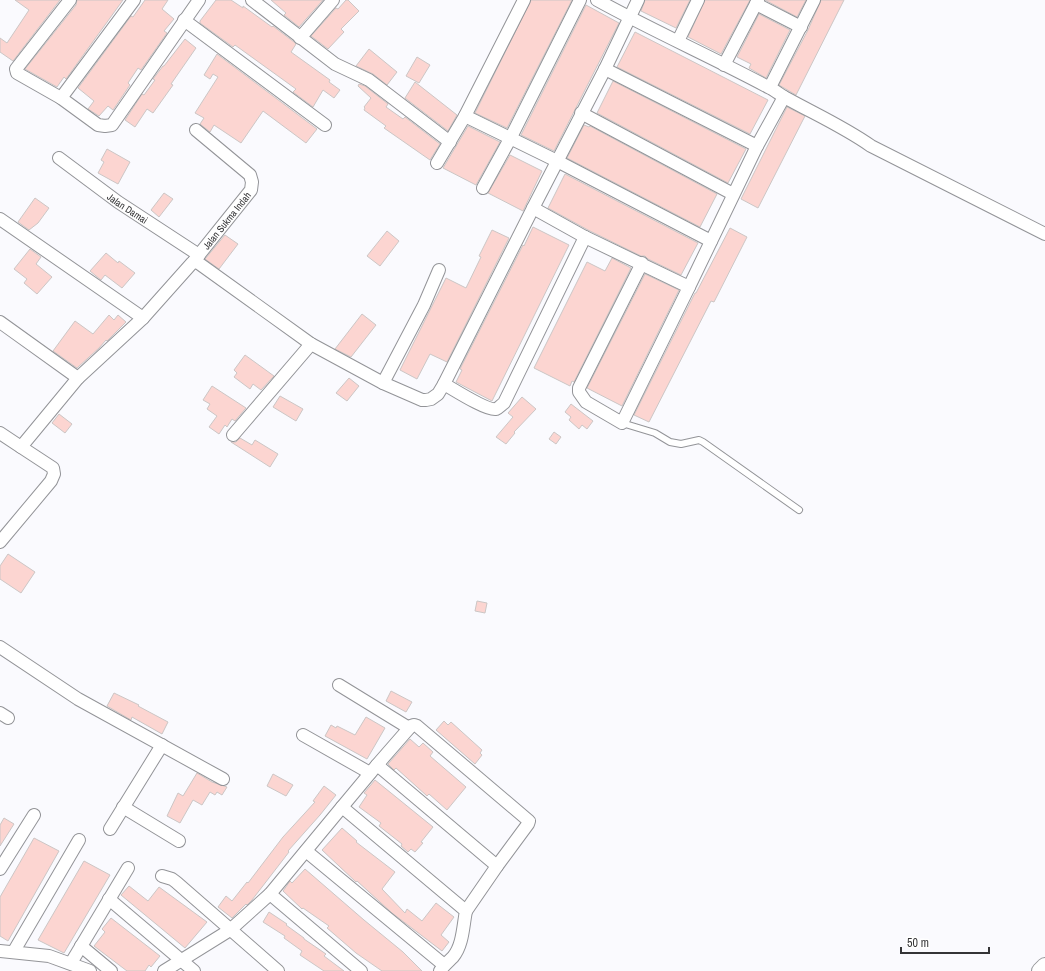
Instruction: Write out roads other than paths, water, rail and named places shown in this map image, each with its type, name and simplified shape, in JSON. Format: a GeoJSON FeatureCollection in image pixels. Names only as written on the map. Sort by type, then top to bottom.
{"type":"FeatureCollection","features":[{"type":"Feature","properties":{"kind":"main road"},"geometry":{"type":"LineString","coordinates":[[1040,971],[1045,966]]}},
{"type":"Feature","properties":{"kind":"street"},"geometry":{"type":"LineString","coordinates":[[70,0],[16,69],[17,72],[61,98],[98,125],[105,126],[112,125],[199,0]]}},
{"type":"Feature","properties":{"kind":"street"},"geometry":{"type":"LineString","coordinates":[[61,98],[134,0]]}},
{"type":"Feature","properties":{"kind":"street"},"geometry":{"type":"LineString","coordinates":[[300,38],[333,0]]}},
{"type":"Feature","properties":{"kind":"street"},"geometry":{"type":"LineString","coordinates":[[437,163],[465,116],[524,0]]}},
{"type":"Feature","properties":{"kind":"street"},"geometry":{"type":"LineString","coordinates":[[484,188],[580,0]]}},
{"type":"Feature","properties":{"kind":"street"},"geometry":{"type":"LineString","coordinates":[[597,0],[629,18],[678,40],[724,65],[770,87],[784,97],[856,136],[871,146],[1045,234]]}},
{"type":"Feature","properties":{"kind":"street","name":"Jalan Damai"},"geometry":{"type":"LineString","coordinates":[[59,158],[197,258],[204,266],[311,344],[383,383],[422,400],[431,399],[438,394],[444,384],[581,113],[605,69],[638,0]]}},
{"type":"Feature","properties":{"kind":"street"},"geometry":{"type":"LineString","coordinates":[[678,40],[698,0]]}},
{"type":"Feature","properties":{"kind":"street"},"geometry":{"type":"LineString","coordinates":[[770,87],[814,0]]}},
{"type":"Feature","properties":{"kind":"street"},"geometry":{"type":"LineString","coordinates":[[257,1],[300,38],[335,64],[369,80],[450,142]]}},
{"type":"Feature","properties":{"kind":"street"},"geometry":{"type":"LineString","coordinates":[[724,65],[757,2],[801,27]]}},
{"type":"Feature","properties":{"kind":"street"},"geometry":{"type":"LineString","coordinates":[[184,20],[325,125]]}},
{"type":"Feature","properties":{"kind":"street"},"geometry":{"type":"LineString","coordinates":[[605,69],[757,146]]}},
{"type":"Feature","properties":{"kind":"street"},"geometry":{"type":"LineString","coordinates":[[642,263],[579,392],[586,402],[622,423],[733,194],[784,97]]}},
{"type":"Feature","properties":{"kind":"street"},"geometry":{"type":"LineString","coordinates":[[581,113],[733,194]]}},
{"type":"Feature","properties":{"kind":"street"},"geometry":{"type":"LineString","coordinates":[[465,116],[557,161],[710,241]]}},
{"type":"Feature","properties":{"kind":"street","name":"Jalan Sukma Indah"},"geometry":{"type":"LineString","coordinates":[[21,447],[78,378],[143,318],[197,258],[251,190],[252,182],[250,175],[196,130]]}},
{"type":"Feature","properties":{"kind":"street"},"geometry":{"type":"LineString","coordinates":[[533,208],[585,237],[642,263],[689,287]]}},
{"type":"Feature","properties":{"kind":"street"},"geometry":{"type":"LineString","coordinates":[[0,220],[143,318]]}},
{"type":"Feature","properties":{"kind":"street"},"geometry":{"type":"LineString","coordinates":[[444,384],[462,395],[491,409],[497,408],[504,403],[585,237]]}},
{"type":"Feature","properties":{"kind":"street"},"geometry":{"type":"LineString","coordinates":[[383,383],[424,304],[439,270]]}},
{"type":"Feature","properties":{"kind":"street"},"geometry":{"type":"LineString","coordinates":[[0,322],[78,378]]}},
{"type":"Feature","properties":{"kind":"street"},"geometry":{"type":"LineString","coordinates":[[233,435],[311,344]]}},
{"type":"Feature","properties":{"kind":"street"},"geometry":{"type":"LineString","coordinates":[[0,433],[53,468],[54,474],[51,480],[0,542]]}},
{"type":"Feature","properties":{"kind":"street"},"geometry":{"type":"LineString","coordinates":[[0,647],[78,699],[223,779]]}},
{"type":"Feature","properties":{"kind":"street"},"geometry":{"type":"LineString","coordinates":[[339,686],[409,728]]}},
{"type":"Feature","properties":{"kind":"street"},"geometry":{"type":"LineString","coordinates":[[164,971],[230,930],[270,894],[374,769],[409,728],[414,725],[529,821],[466,911],[461,942],[454,956],[442,968],[306,851]]}},
{"type":"Feature","properties":{"kind":"street"},"geometry":{"type":"LineString","coordinates":[[303,734],[374,769],[497,866]]}},
{"type":"Feature","properties":{"kind":"street"},"geometry":{"type":"LineString","coordinates":[[110,829],[162,744]]}},
{"type":"Feature","properties":{"kind":"street"},"geometry":{"type":"LineString","coordinates":[[123,807],[178,841]]}},
{"type":"Feature","properties":{"kind":"street"},"geometry":{"type":"LineString","coordinates":[[342,807],[466,911]]}},
{"type":"Feature","properties":{"kind":"street"},"geometry":{"type":"LineString","coordinates":[[0,869],[34,815]]}},
{"type":"Feature","properties":{"kind":"street"},"geometry":{"type":"LineString","coordinates":[[14,951],[79,840]]}},
{"type":"Feature","properties":{"kind":"street"},"geometry":{"type":"LineString","coordinates":[[71,963],[128,868]]}},
{"type":"Feature","properties":{"kind":"street"},"geometry":{"type":"LineString","coordinates":[[162,876],[176,882],[278,971]]}},
{"type":"Feature","properties":{"kind":"street"},"geometry":{"type":"LineString","coordinates":[[270,894],[361,971]]}},
{"type":"Feature","properties":{"kind":"street"},"geometry":{"type":"LineString","coordinates":[[109,898],[194,971]]}},
{"type":"Feature","properties":{"kind":"street"},"geometry":{"type":"LineString","coordinates":[[81,946],[111,971]]}},
{"type":"Feature","properties":{"kind":"street"},"geometry":{"type":"LineString","coordinates":[[0,951],[14,951],[49,956],[90,971]]}},
{"type":"Feature","properties":{"kind":"lane"},"geometry":{"type":"LineString","coordinates":[[622,423],[655,433],[670,442],[682,444],[699,440],[799,510]]}}]}
